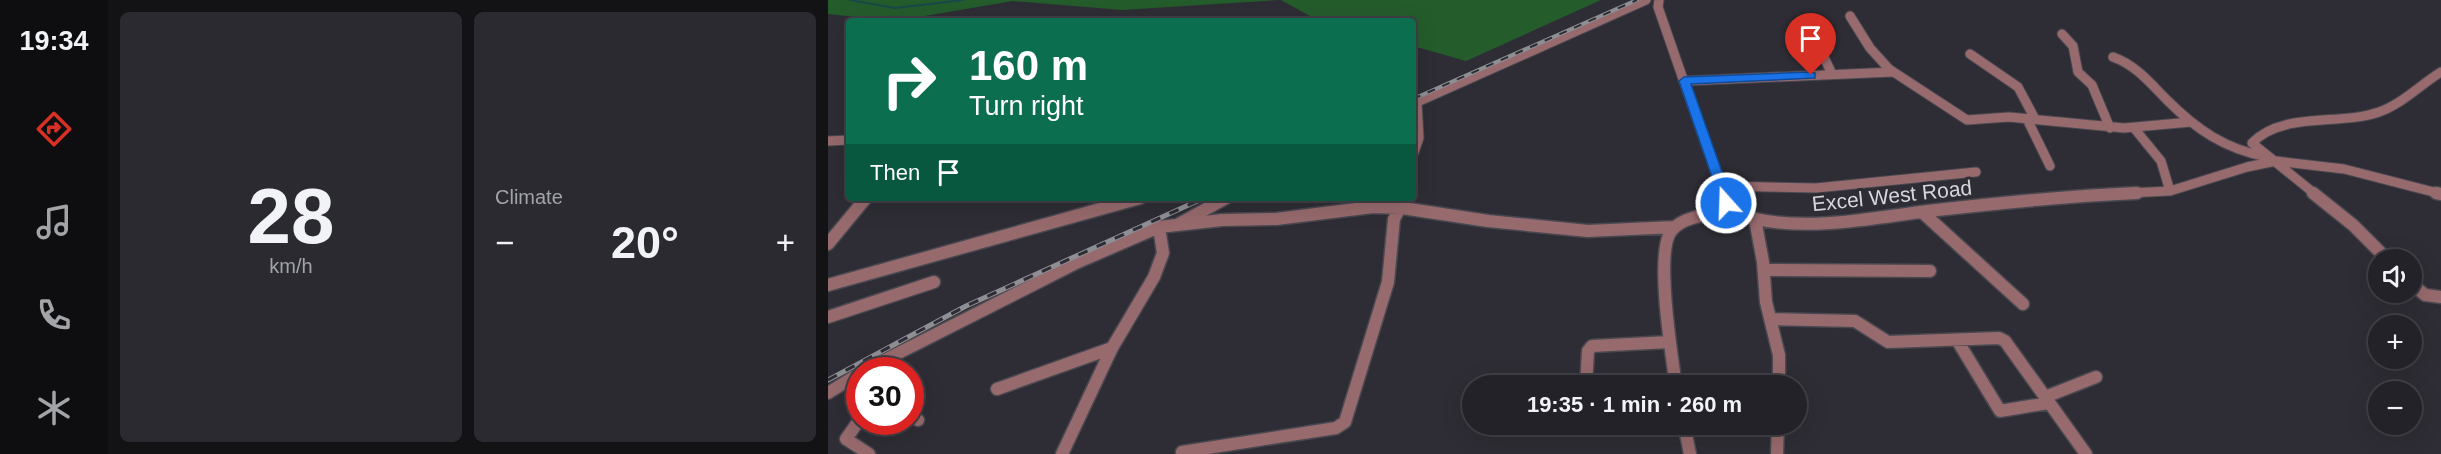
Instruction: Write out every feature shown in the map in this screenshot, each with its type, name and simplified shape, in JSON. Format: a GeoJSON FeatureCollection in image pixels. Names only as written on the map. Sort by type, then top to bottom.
{"type":"FeatureCollection","features":[{"type":"Feature","properties":{"kind":"street"},"geometry":{"type":"LineString","coordinates":[[1416,103],[1646,0]]}},
{"type":"Feature","properties":{"kind":"street"},"geometry":{"type":"LineString","coordinates":[[892,357],[963,318],[1078,262],[1159,227],[1276,219],[1404,203],[1488,221],[1588,231],[1675,226],[1733,210],[1726,203],[1720,186],[1658,7],[1659,0]]}},
{"type":"Feature","properties":{"kind":"street"},"geometry":{"type":"LineString","coordinates":[[1850,16],[1870,48],[1893,72],[1967,120],[2004,116],[2110,128],[2191,122]]}},
{"type":"Feature","properties":{"kind":"street"},"geometry":{"type":"LineString","coordinates":[[1808,24],[1832,74]]}},
{"type":"Feature","properties":{"kind":"street"},"geometry":{"type":"LineString","coordinates":[[2062,34],[2073,46],[2078,72],[2092,85],[2110,128]]}},
{"type":"Feature","properties":{"kind":"street"},"geometry":{"type":"LineString","coordinates":[[1970,54],[2018,87],[2050,166]]}},
{"type":"Feature","properties":{"kind":"street"},"geometry":{"type":"LineString","coordinates":[[2114,57],[2131,63],[2191,122],[2224,147],[2274,160]]}},
{"type":"Feature","properties":{"kind":"street"},"geometry":{"type":"LineString","coordinates":[[1684,81],[1893,72]]}},
{"type":"Feature","properties":{"kind":"street"},"geometry":{"type":"LineString","coordinates":[[2377,249],[2353,225],[2252,144],[2255,138],[2292,125],[2379,113],[2399,103],[2412,90],[2441,72]]}},
{"type":"Feature","properties":{"kind":"street"},"geometry":{"type":"LineString","coordinates":[[1416,109],[1420,135],[1416,146]]}},
{"type":"Feature","properties":{"kind":"street"},"geometry":{"type":"LineString","coordinates":[[2134,128],[2163,164],[2170,191]]}},
{"type":"Feature","properties":{"kind":"street"},"geometry":{"type":"LineString","coordinates":[[828,141],[846,140]]}},
{"type":"Feature","properties":{"kind":"street","name":"Excel West Road"},"geometry":{"type":"LineString","coordinates":[[1733,210],[1755,219],[1820,223],[2056,197],[2170,191],[2247,166],[2274,160],[2344,169],[2441,194]]}},
{"type":"Feature","properties":{"kind":"street"},"geometry":{"type":"LineString","coordinates":[[1720,186],[1816,188],[1976,172]]}},
{"type":"Feature","properties":{"kind":"street"},"geometry":{"type":"LineString","coordinates":[[828,244],[864,201]]}},
{"type":"Feature","properties":{"kind":"street"},"geometry":{"type":"LineString","coordinates":[[828,285],[1129,201]]}},
{"type":"Feature","properties":{"kind":"street"},"geometry":{"type":"LineString","coordinates":[[1177,225],[1221,201]]}},
{"type":"Feature","properties":{"kind":"street"},"geometry":{"type":"LineString","coordinates":[[1344,210],[1347,201]]}},
{"type":"Feature","properties":{"kind":"street"},"geometry":{"type":"LineString","coordinates":[[1182,452],[1336,428],[1345,422],[1388,282],[1394,221],[1404,203]]}},
{"type":"Feature","properties":{"kind":"street"},"geometry":{"type":"LineString","coordinates":[[1922,213],[2023,304]]}},
{"type":"Feature","properties":{"kind":"street"},"geometry":{"type":"LineString","coordinates":[[1755,219],[1764,270],[1766,302],[1779,355],[1779,375]]}},
{"type":"Feature","properties":{"kind":"street"},"geometry":{"type":"LineString","coordinates":[[1674,375],[1669,342],[1664,255],[1669,232],[1675,226]]}},
{"type":"Feature","properties":{"kind":"street"},"geometry":{"type":"LineString","coordinates":[[1062,454],[1112,348],[1157,271],[1162,253],[1159,227]]}},
{"type":"Feature","properties":{"kind":"street"},"geometry":{"type":"LineString","coordinates":[[1764,270],[1930,271]]}},
{"type":"Feature","properties":{"kind":"street"},"geometry":{"type":"LineString","coordinates":[[828,316],[934,282]]}},
{"type":"Feature","properties":{"kind":"street"},"geometry":{"type":"LineString","coordinates":[[2422,292],[2441,297]]}},
{"type":"Feature","properties":{"kind":"street"},"geometry":{"type":"LineString","coordinates":[[1771,319],[1855,321],[1888,342],[1995,338],[2005,341],[2086,454]]}},
{"type":"Feature","properties":{"kind":"street"},"geometry":{"type":"LineString","coordinates":[[1957,340],[2000,411],[2047,400],[2096,377]]}},
{"type":"Feature","properties":{"kind":"street"},"geometry":{"type":"LineString","coordinates":[[1587,375],[1588,351],[1593,346],[1669,342]]}},
{"type":"Feature","properties":{"kind":"street"},"geometry":{"type":"LineString","coordinates":[[997,390],[1112,348]]}},
{"type":"Feature","properties":{"kind":"street"},"geometry":{"type":"LineString","coordinates":[[828,393],[846,383]]}},
{"type":"Feature","properties":{"kind":"street"},"geometry":{"type":"LineString","coordinates":[[849,435],[846,439],[869,454]]}},
{"type":"Feature","properties":{"kind":"street"},"geometry":{"type":"LineString","coordinates":[[1686,435],[1690,454]]}},
{"type":"Feature","properties":{"kind":"street"},"geometry":{"type":"LineString","coordinates":[[1777,454],[1778,435]]}},
{"type":"Feature","properties":{"kind":"green space"},"geometry":{"type":"Polygon","coordinates":[[[828,0],[1279,0],[1122,10],[1013,1],[913,18],[866,18],[828,14],[828,0]]]}},
{"type":"Feature","properties":{"kind":"green space"},"geometry":{"type":"Polygon","coordinates":[[[1281,0],[1601,0],[1466,61],[1416,47],[1416,18],[1314,18],[1281,0]]]}},
{"type":"Feature","properties":{"kind":"waterway"},"geometry":{"type":"LineString","coordinates":[[850,0],[895,8],[964,0]]}},
{"type":"Feature","properties":{"kind":"railway"},"geometry":{"type":"LineString","coordinates":[[1416,98],[1637,0]]}},
{"type":"Feature","properties":{"kind":"railway"},"geometry":{"type":"LineString","coordinates":[[828,380],[966,306],[1197,201]]}},
{"type":"Feature","properties":{"kind":"route"},"geometry":{"type":"LineString","coordinates":[[1726,203],[1684,81],[1811,75]]}}]}
